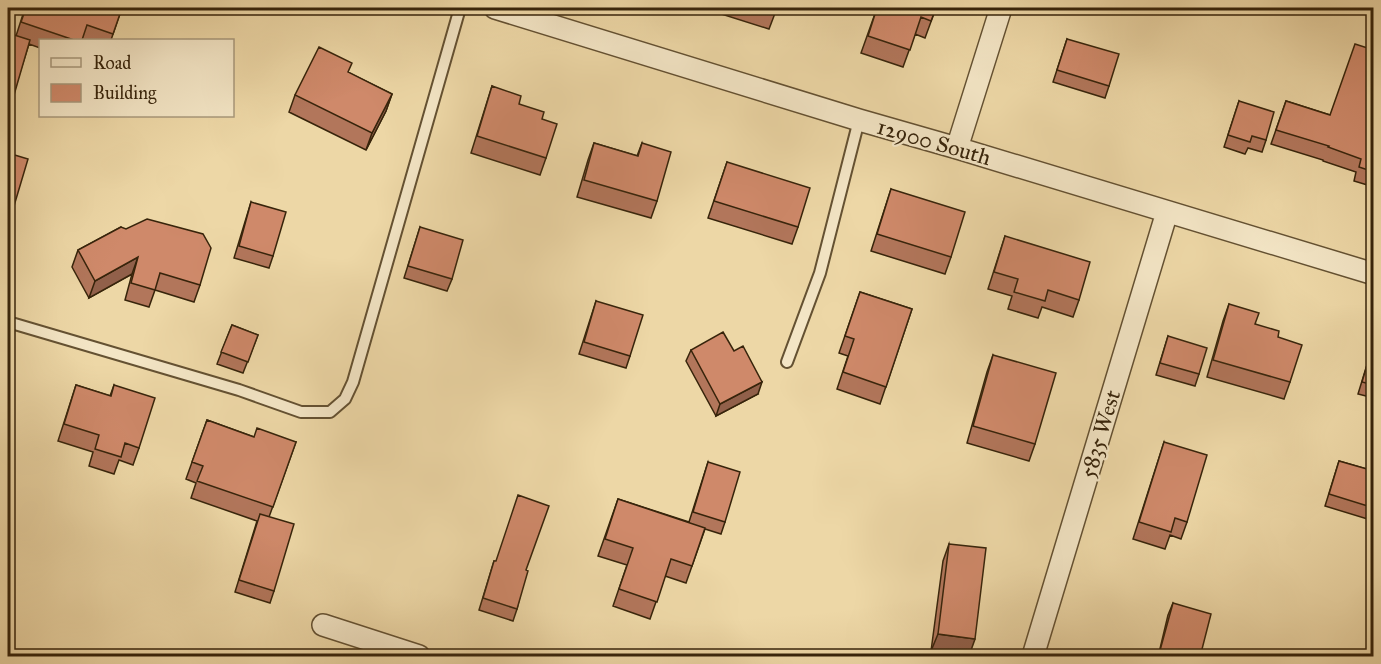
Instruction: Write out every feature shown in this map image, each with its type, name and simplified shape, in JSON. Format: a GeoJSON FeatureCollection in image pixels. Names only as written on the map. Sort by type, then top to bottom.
{"type":"FeatureCollection","features":[{"type":"Feature","properties":{"kind":"street","name":"12900 South"},"geometry":{"type":"LineString","coordinates":[[495,8],[1374,274]]}},
{"type":"Feature","properties":{"kind":"street"},"geometry":{"type":"LineString","coordinates":[[957,148],[1001,8]]}},
{"type":"Feature","properties":{"kind":"street","name":"5835 West"},"geometry":{"type":"LineString","coordinates":[[1034,657],[1167,212]]}},
{"type":"Feature","properties":{"kind":"street"},"geometry":{"type":"LineString","coordinates":[[322,625],[419,657]]}},
{"type":"Feature","properties":{"kind":"lane"},"geometry":{"type":"LineString","coordinates":[[8,322],[239,390],[301,412],[330,412],[345,399],[353,381],[460,8]]}},
{"type":"Feature","properties":{"kind":"lane"},"geometry":{"type":"LineString","coordinates":[[788,362],[820,273],[859,120]]}},
{"type":"Feature","properties":{"kind":"building"},"geometry":{"type":"Polygon","coordinates":[[[26,8],[122,8],[113,34],[87,25],[82,39],[71,39],[21,22],[26,8]]]}},
{"type":"Feature","properties":{"kind":"building"},"geometry":{"type":"Polygon","coordinates":[[[760,8],[777,8],[775,12],[760,8]]]}},
{"type":"Feature","properties":{"kind":"building"},"geometry":{"type":"Polygon","coordinates":[[[877,8],[936,8],[931,21],[921,17],[910,50],[868,36],[877,8]]]}},
{"type":"Feature","properties":{"kind":"building"},"geometry":{"type":"Polygon","coordinates":[[[8,33],[30,40],[14,95],[8,93],[8,33]]]}},
{"type":"Feature","properties":{"kind":"building"},"geometry":{"type":"Polygon","coordinates":[[[1067,39],[1119,54],[1109,86],[1057,70],[1067,39]]]}},
{"type":"Feature","properties":{"kind":"building"},"geometry":{"type":"Polygon","coordinates":[[[1355,44],[1374,50],[1374,172],[1359,167],[1361,159],[1329,146],[1276,130],[1286,101],[1330,115],[1355,44]]]}},
{"type":"Feature","properties":{"kind":"building"},"geometry":{"type":"Polygon","coordinates":[[[319,47],[352,63],[348,72],[392,94],[372,133],[295,95],[319,47]]]}},
{"type":"Feature","properties":{"kind":"building"},"geometry":{"type":"Polygon","coordinates":[[[492,86],[521,96],[519,104],[544,112],[542,119],[557,124],[546,158],[477,136],[492,86]]]}},
{"type":"Feature","properties":{"kind":"building"},"geometry":{"type":"Polygon","coordinates":[[[1239,101],[1274,112],[1266,140],[1252,136],[1250,142],[1228,135],[1239,101]]]}},
{"type":"Feature","properties":{"kind":"building"},"geometry":{"type":"Polygon","coordinates":[[[594,143],[638,156],[642,143],[671,152],[657,201],[584,180],[594,143]]]}},
{"type":"Feature","properties":{"kind":"building"},"geometry":{"type":"Polygon","coordinates":[[[8,153],[28,159],[8,226],[8,153]]]}},
{"type":"Feature","properties":{"kind":"building"},"geometry":{"type":"Polygon","coordinates":[[[727,162],[810,188],[798,227],[714,201],[727,162]]]}},
{"type":"Feature","properties":{"kind":"building"},"geometry":{"type":"Polygon","coordinates":[[[891,189],[965,212],[951,257],[877,234],[891,189]]]}},
{"type":"Feature","properties":{"kind":"building"},"geometry":{"type":"Polygon","coordinates":[[[251,202],[286,212],[273,256],[239,246],[251,202]]]}},
{"type":"Feature","properties":{"kind":"building"},"geometry":{"type":"Polygon","coordinates":[[[147,219],[203,234],[211,248],[200,285],[160,273],[155,290],[131,283],[138,257],[95,281],[78,250],[121,227],[126,229],[147,219]]]}},
{"type":"Feature","properties":{"kind":"building"},"geometry":{"type":"Polygon","coordinates":[[[420,227],[463,240],[452,279],[408,266],[420,227]]]}},
{"type":"Feature","properties":{"kind":"building"},"geometry":{"type":"Polygon","coordinates":[[[1005,236],[1090,262],[1079,300],[1048,290],[1045,301],[1014,292],[1018,279],[994,272],[1005,236]]]}},
{"type":"Feature","properties":{"kind":"building"},"geometry":{"type":"Polygon","coordinates":[[[860,292],[912,309],[886,387],[843,372],[854,339],[845,336],[860,292]]]}},
{"type":"Feature","properties":{"kind":"building"},"geometry":{"type":"Polygon","coordinates":[[[596,301],[643,315],[630,356],[584,342],[596,301]]]}},
{"type":"Feature","properties":{"kind":"building"},"geometry":{"type":"Polygon","coordinates":[[[1229,304],[1259,313],[1255,324],[1279,331],[1278,337],[1302,345],[1290,382],[1213,360],[1229,304]]]}},
{"type":"Feature","properties":{"kind":"building"},"geometry":{"type":"Polygon","coordinates":[[[232,325],[258,335],[248,362],[221,352],[232,325]]]}},
{"type":"Feature","properties":{"kind":"building"},"geometry":{"type":"Polygon","coordinates":[[[723,332],[734,351],[743,346],[762,382],[720,404],[691,350],[723,332]]]}},
{"type":"Feature","properties":{"kind":"building"},"geometry":{"type":"Polygon","coordinates":[[[1168,336],[1207,348],[1199,374],[1160,363],[1168,336]]]}},
{"type":"Feature","properties":{"kind":"building"},"geometry":{"type":"Polygon","coordinates":[[[1374,345],[1374,385],[1362,382],[1374,345]]]}},
{"type":"Feature","properties":{"kind":"building"},"geometry":{"type":"Polygon","coordinates":[[[993,355],[1056,373],[1035,444],[973,426],[993,355]]]}},
{"type":"Feature","properties":{"kind":"building"},"geometry":{"type":"Polygon","coordinates":[[[76,385],[111,396],[114,385],[155,398],[139,448],[125,443],[121,457],[95,449],[99,435],[64,424],[76,385]]]}},
{"type":"Feature","properties":{"kind":"building"},"geometry":{"type":"Polygon","coordinates":[[[207,420],[254,437],[257,428],[296,442],[273,507],[197,481],[203,466],[192,462],[207,420]]]}},
{"type":"Feature","properties":{"kind":"building"},"geometry":{"type":"Polygon","coordinates":[[[1164,442],[1207,455],[1187,522],[1175,518],[1171,532],[1139,522],[1164,442]]]}},
{"type":"Feature","properties":{"kind":"building"},"geometry":{"type":"Polygon","coordinates":[[[1339,461],[1374,471],[1374,508],[1329,494],[1339,461]]]}},
{"type":"Feature","properties":{"kind":"building"},"geometry":{"type":"Polygon","coordinates":[[[708,462],[740,472],[725,522],[693,512],[708,462]]]}},
{"type":"Feature","properties":{"kind":"building"},"geometry":{"type":"Polygon","coordinates":[[[518,495],[549,506],[526,570],[528,571],[517,609],[483,598],[518,495]]]}},
{"type":"Feature","properties":{"kind":"building"},"geometry":{"type":"Polygon","coordinates":[[[618,499],[705,528],[692,566],[671,559],[657,602],[619,589],[633,548],[605,539],[618,499]]]}},
{"type":"Feature","properties":{"kind":"building"},"geometry":{"type":"Polygon","coordinates":[[[260,514],[294,524],[274,591],[239,580],[260,514]]]}},
{"type":"Feature","properties":{"kind":"building"},"geometry":{"type":"Polygon","coordinates":[[[949,544],[986,548],[975,639],[938,634],[949,544]]]}},
{"type":"Feature","properties":{"kind":"building"},"geometry":{"type":"Polygon","coordinates":[[[1173,603],[1211,614],[1200,657],[1169,657],[1159,654],[1173,603]]]}}]}
